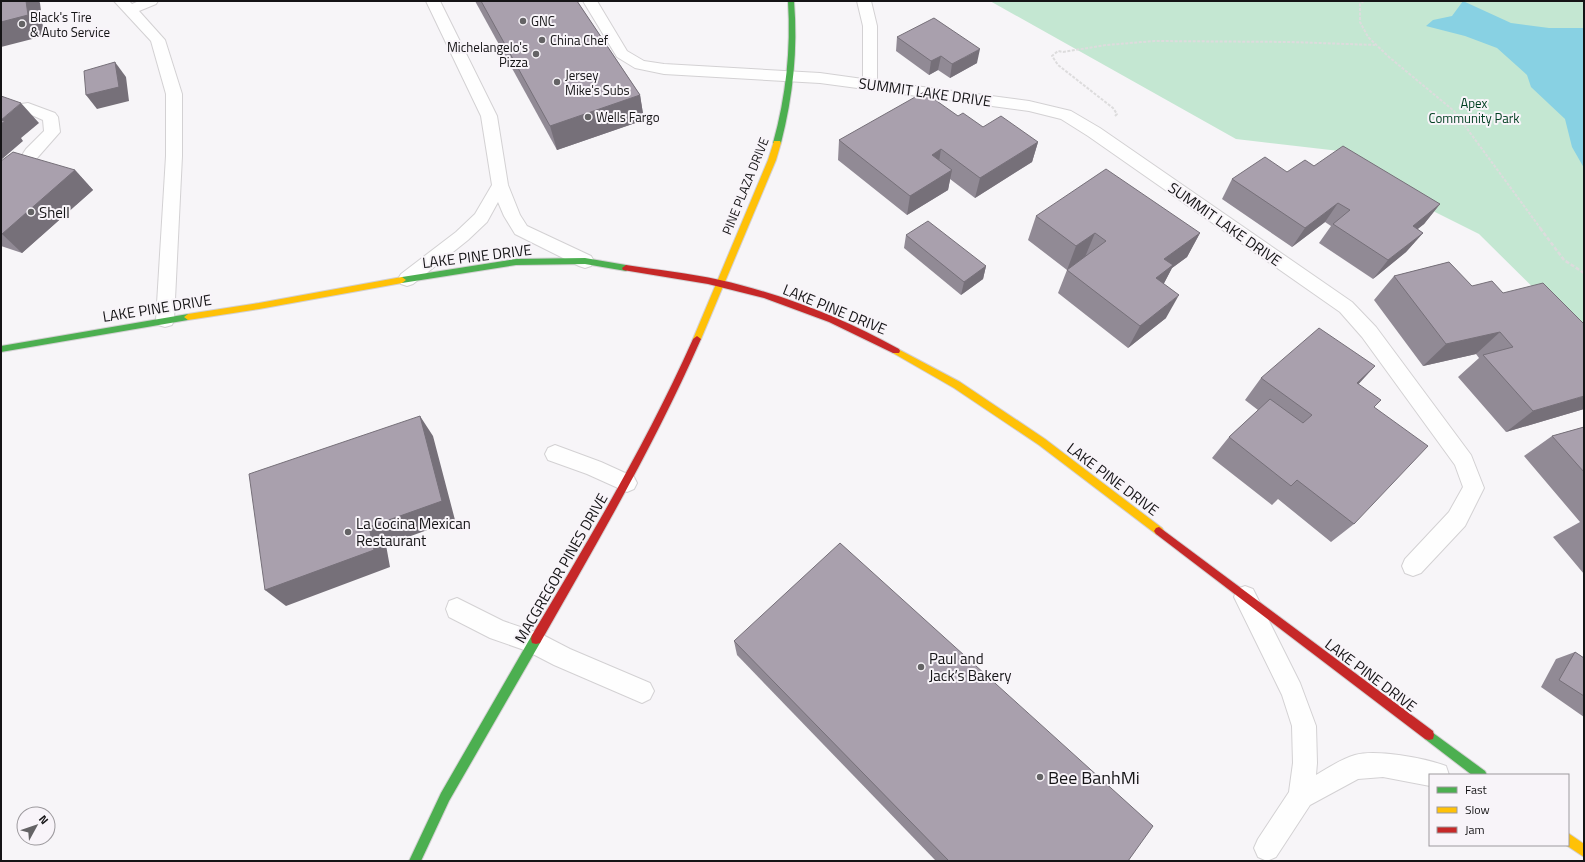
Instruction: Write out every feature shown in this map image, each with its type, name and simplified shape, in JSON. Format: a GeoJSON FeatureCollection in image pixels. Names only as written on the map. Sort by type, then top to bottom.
{"type":"FeatureCollection","features":[{"type":"Feature","properties":{"kind":"main road","name":"PINE PLAZA DRIVE"},"geometry":{"type":"LineString","coordinates":[[719,283],[772,160],[777,144],[792,77],[794,32],[791,1]]}},
{"type":"Feature","properties":{"kind":"main road","name":"LAKE PINE DRIVE"},"geometry":{"type":"LineString","coordinates":[[1,349],[166,320],[259,306],[407,279],[516,262],[585,261],[719,283],[804,308],[883,342],[957,385],[1042,442],[1245,598],[1480,774]]}},
{"type":"Feature","properties":{"kind":"main road","name":"MACGREGOR PINES DRIVE"},"geometry":{"type":"LineString","coordinates":[[415,861],[445,797],[533,642],[627,482],[655,430],[683,372],[719,283]]}},
{"type":"Feature","properties":{"kind":"main road"},"geometry":{"type":"LineString","coordinates":[[1569,840],[1584,851]]}},
{"type":"Feature","properties":{"kind":"lane"},"geometry":{"type":"LineString","coordinates":[[125,6],[151,1]]}},
{"type":"Feature","properties":{"kind":"lane"},"geometry":{"type":"LineString","coordinates":[[433,1],[489,116],[500,185],[512,216],[521,230],[585,261]]}},
{"type":"Feature","properties":{"kind":"lane","name":"SUMMIT LAKE DRIVE"},"geometry":{"type":"LineString","coordinates":[[590,1],[622,54],[640,65],[664,69],[820,78],[1029,106],[1066,115],[1094,132],[1346,307],[1369,332],[1464,461],[1474,488],[1457,519],[1413,566]]}},
{"type":"Feature","properties":{"kind":"lane"},"geometry":{"type":"LineString","coordinates":[[864,1],[870,26],[870,85]]}},
{"type":"Feature","properties":{"kind":"lane"},"geometry":{"type":"LineString","coordinates":[[125,6],[158,40],[174,94],[174,156],[166,320]]}},
{"type":"Feature","properties":{"kind":"lane"},"geometry":{"type":"LineString","coordinates":[[1,112],[28,108],[50,117],[52,132],[32,153],[17,175]]}},
{"type":"Feature","properties":{"kind":"lane"},"geometry":{"type":"LineString","coordinates":[[407,279],[462,236],[480,218],[500,185]]}},
{"type":"Feature","properties":{"kind":"lane"},"geometry":{"type":"LineString","coordinates":[[555,454],[627,482]]}},
{"type":"Feature","properties":{"kind":"lane"},"geometry":{"type":"LineString","coordinates":[[1245,598],[1292,691],[1304,726],[1305,762],[1301,796],[1267,848]]}},
{"type":"Feature","properties":{"kind":"lane"},"geometry":{"type":"LineString","coordinates":[[457,608],[498,630],[533,642],[562,657],[642,691]]}},
{"type":"Feature","properties":{"kind":"lane"},"geometry":{"type":"LineString","coordinates":[[1301,796],[1356,767],[1383,765],[1432,774]]}},
{"type":"Feature","properties":{"kind":"path"},"geometry":{"type":"LineString","coordinates":[[1364,1],[1360,4],[1358,11],[1362,28],[1375,45],[1450,108],[1471,132],[1477,144],[1564,260],[1584,273]]}},
{"type":"Feature","properties":{"kind":"path"},"geometry":{"type":"LineString","coordinates":[[1094,132],[1117,114],[1113,108],[1058,65],[1052,56],[1058,51],[1063,52],[1106,45],[1155,42],[1291,42],[1375,45]]}},
{"type":"Feature","properties":{"kind":"green space","name":"Apex Community Park"},"geometry":{"type":"Polygon","coordinates":[[[990,1],[1584,1],[1584,338],[1479,234],[1405,197],[1348,152],[1236,139],[990,1]]]}},
{"type":"Feature","properties":{"kind":"water"},"geometry":{"type":"Polygon","coordinates":[[[1463,1],[1511,23],[1549,28],[1584,28],[1584,168],[1572,147],[1565,119],[1531,87],[1527,75],[1497,48],[1465,36],[1426,26],[1433,20],[1452,16],[1463,1]]]}},
{"type":"Feature","properties":{"kind":"building"},"geometry":{"type":"Polygon","coordinates":[[[1,1],[26,1],[28,15],[1,22],[1,1]]]}},
{"type":"Feature","properties":{"kind":"building"},"geometry":{"type":"Polygon","coordinates":[[[481,1],[577,1],[640,95],[550,126],[481,1]]]}},
{"type":"Feature","properties":{"kind":"building"},"geometry":{"type":"Polygon","coordinates":[[[934,18],[980,49],[952,64],[941,56],[931,61],[897,37],[934,18]]]}},
{"type":"Feature","properties":{"kind":"building"},"geometry":{"type":"Polygon","coordinates":[[[115,62],[119,87],[86,95],[84,71],[115,62]]]}},
{"type":"Feature","properties":{"kind":"building"},"geometry":{"type":"Polygon","coordinates":[[[924,92],[958,116],[963,113],[983,127],[1001,116],[1038,142],[980,178],[941,149],[932,155],[952,170],[910,196],[839,140],[924,92]]]}},
{"type":"Feature","properties":{"kind":"building"},"geometry":{"type":"Polygon","coordinates":[[[1,96],[21,103],[1,120],[1,96]]]}},
{"type":"Feature","properties":{"kind":"building"},"geometry":{"type":"Polygon","coordinates":[[[1343,146],[1440,204],[1413,226],[1423,233],[1388,260],[1333,224],[1350,210],[1338,203],[1305,228],[1232,179],[1265,157],[1287,172],[1305,160],[1314,166],[1343,146]]]}},
{"type":"Feature","properties":{"kind":"building"},"geometry":{"type":"Polygon","coordinates":[[[13,152],[75,170],[1,234],[1,161],[13,152]]]}},
{"type":"Feature","properties":{"kind":"building"},"geometry":{"type":"Polygon","coordinates":[[[1106,169],[1200,233],[1164,259],[1173,265],[1156,278],[1179,295],[1140,326],[1067,270],[1106,241],[1095,233],[1076,246],[1036,216],[1106,169]]]}},
{"type":"Feature","properties":{"kind":"building"},"geometry":{"type":"Polygon","coordinates":[[[928,221],[986,266],[964,282],[906,235],[928,221]]]}},
{"type":"Feature","properties":{"kind":"building"},"geometry":{"type":"Polygon","coordinates":[[[1449,262],[1472,286],[1492,281],[1503,293],[1543,283],[1584,324],[1584,396],[1533,411],[1483,355],[1513,347],[1500,332],[1446,344],[1394,276],[1449,262]]]}},
{"type":"Feature","properties":{"kind":"building"},"geometry":{"type":"Polygon","coordinates":[[[1319,328],[1375,366],[1357,383],[1381,400],[1374,407],[1428,446],[1354,524],[1297,480],[1291,486],[1229,437],[1270,399],[1303,423],[1312,415],[1261,378],[1319,328]]]}},
{"type":"Feature","properties":{"kind":"building","name":"La Cocina Mexican Restaurant"},"geometry":{"type":"Polygon","coordinates":[[[420,416],[442,501],[369,527],[374,550],[265,590],[249,474],[420,416]]]}},
{"type":"Feature","properties":{"kind":"building"},"geometry":{"type":"Polygon","coordinates":[[[1584,427],[1584,472],[1552,436],[1584,427]]]}},
{"type":"Feature","properties":{"kind":"building"},"geometry":{"type":"Polygon","coordinates":[[[840,543],[1153,826],[1128,861],[949,861],[734,641],[840,543]]]}},
{"type":"Feature","properties":{"kind":"building"},"geometry":{"type":"Polygon","coordinates":[[[1575,652],[1584,658],[1584,696],[1559,680],[1575,652]]]}},
{"type":"Feature","properties":{"kind":"traffic: fast"},"geometry":{"type":"LineString","coordinates":[[777,143],[782,125],[791,73],[793,37],[791,1]]}},
{"type":"Feature","properties":{"kind":"traffic: fast"},"geometry":{"type":"LineString","coordinates":[[402,280],[516,262],[585,261],[626,268]]}},
{"type":"Feature","properties":{"kind":"traffic: fast"},"geometry":{"type":"LineString","coordinates":[[1,349],[188,317]]}},
{"type":"Feature","properties":{"kind":"traffic: fast"},"geometry":{"type":"LineString","coordinates":[[415,861],[445,797],[536,639]]}},
{"type":"Feature","properties":{"kind":"traffic: fast"},"geometry":{"type":"LineString","coordinates":[[1429,735],[1480,774]]}},
{"type":"Feature","properties":{"kind":"traffic: slow"},"geometry":{"type":"LineString","coordinates":[[697,339],[772,160],[777,143]]}},
{"type":"Feature","properties":{"kind":"traffic: slow"},"geometry":{"type":"LineString","coordinates":[[188,317],[259,306],[402,280]]}},
{"type":"Feature","properties":{"kind":"traffic: slow"},"geometry":{"type":"LineString","coordinates":[[896,351],[957,385],[1042,442],[1159,531]]}},
{"type":"Feature","properties":{"kind":"traffic: slow"},"geometry":{"type":"LineString","coordinates":[[1569,840],[1584,851]]}},
{"type":"Feature","properties":{"kind":"traffic: jam"},"geometry":{"type":"LineString","coordinates":[[626,268],[685,276],[743,289],[810,311],[854,329],[896,351]]}},
{"type":"Feature","properties":{"kind":"traffic: jam"},"geometry":{"type":"LineString","coordinates":[[536,639],[642,454],[680,378],[697,339]]}},
{"type":"Feature","properties":{"kind":"traffic: jam"},"geometry":{"type":"LineString","coordinates":[[1159,531],[1429,735]]}},
{"type":"Feature","properties":{"kind":"place","name":"GNC"},"geometry":{"type":"Point","coordinates":[523,21]}},
{"type":"Feature","properties":{"kind":"place","name":"Black's Tire & Auto Service"},"geometry":{"type":"Point","coordinates":[22,24]}},
{"type":"Feature","properties":{"kind":"place","name":"China Chef"},"geometry":{"type":"Point","coordinates":[542,40]}},
{"type":"Feature","properties":{"kind":"place","name":"Michelangelo's Pizza"},"geometry":{"type":"Point","coordinates":[536,54]}},
{"type":"Feature","properties":{"kind":"place","name":"Jersey Mike's Subs"},"geometry":{"type":"Point","coordinates":[557,82]}},
{"type":"Feature","properties":{"kind":"place","name":"Wells Fargo"},"geometry":{"type":"Point","coordinates":[588,117]}},
{"type":"Feature","properties":{"kind":"place","name":"Shell"},"geometry":{"type":"Point","coordinates":[31,212]}},
{"type":"Feature","properties":{"kind":"place","name":"La Cocina Mexican Restaurant"},"geometry":{"type":"Point","coordinates":[348,532]}},
{"type":"Feature","properties":{"kind":"place","name":"Paul and Jack’s Bakery"},"geometry":{"type":"Point","coordinates":[921,667]}},
{"type":"Feature","properties":{"kind":"place","name":"Bee BanhMi"},"geometry":{"type":"Point","coordinates":[1040,777]}}]}
